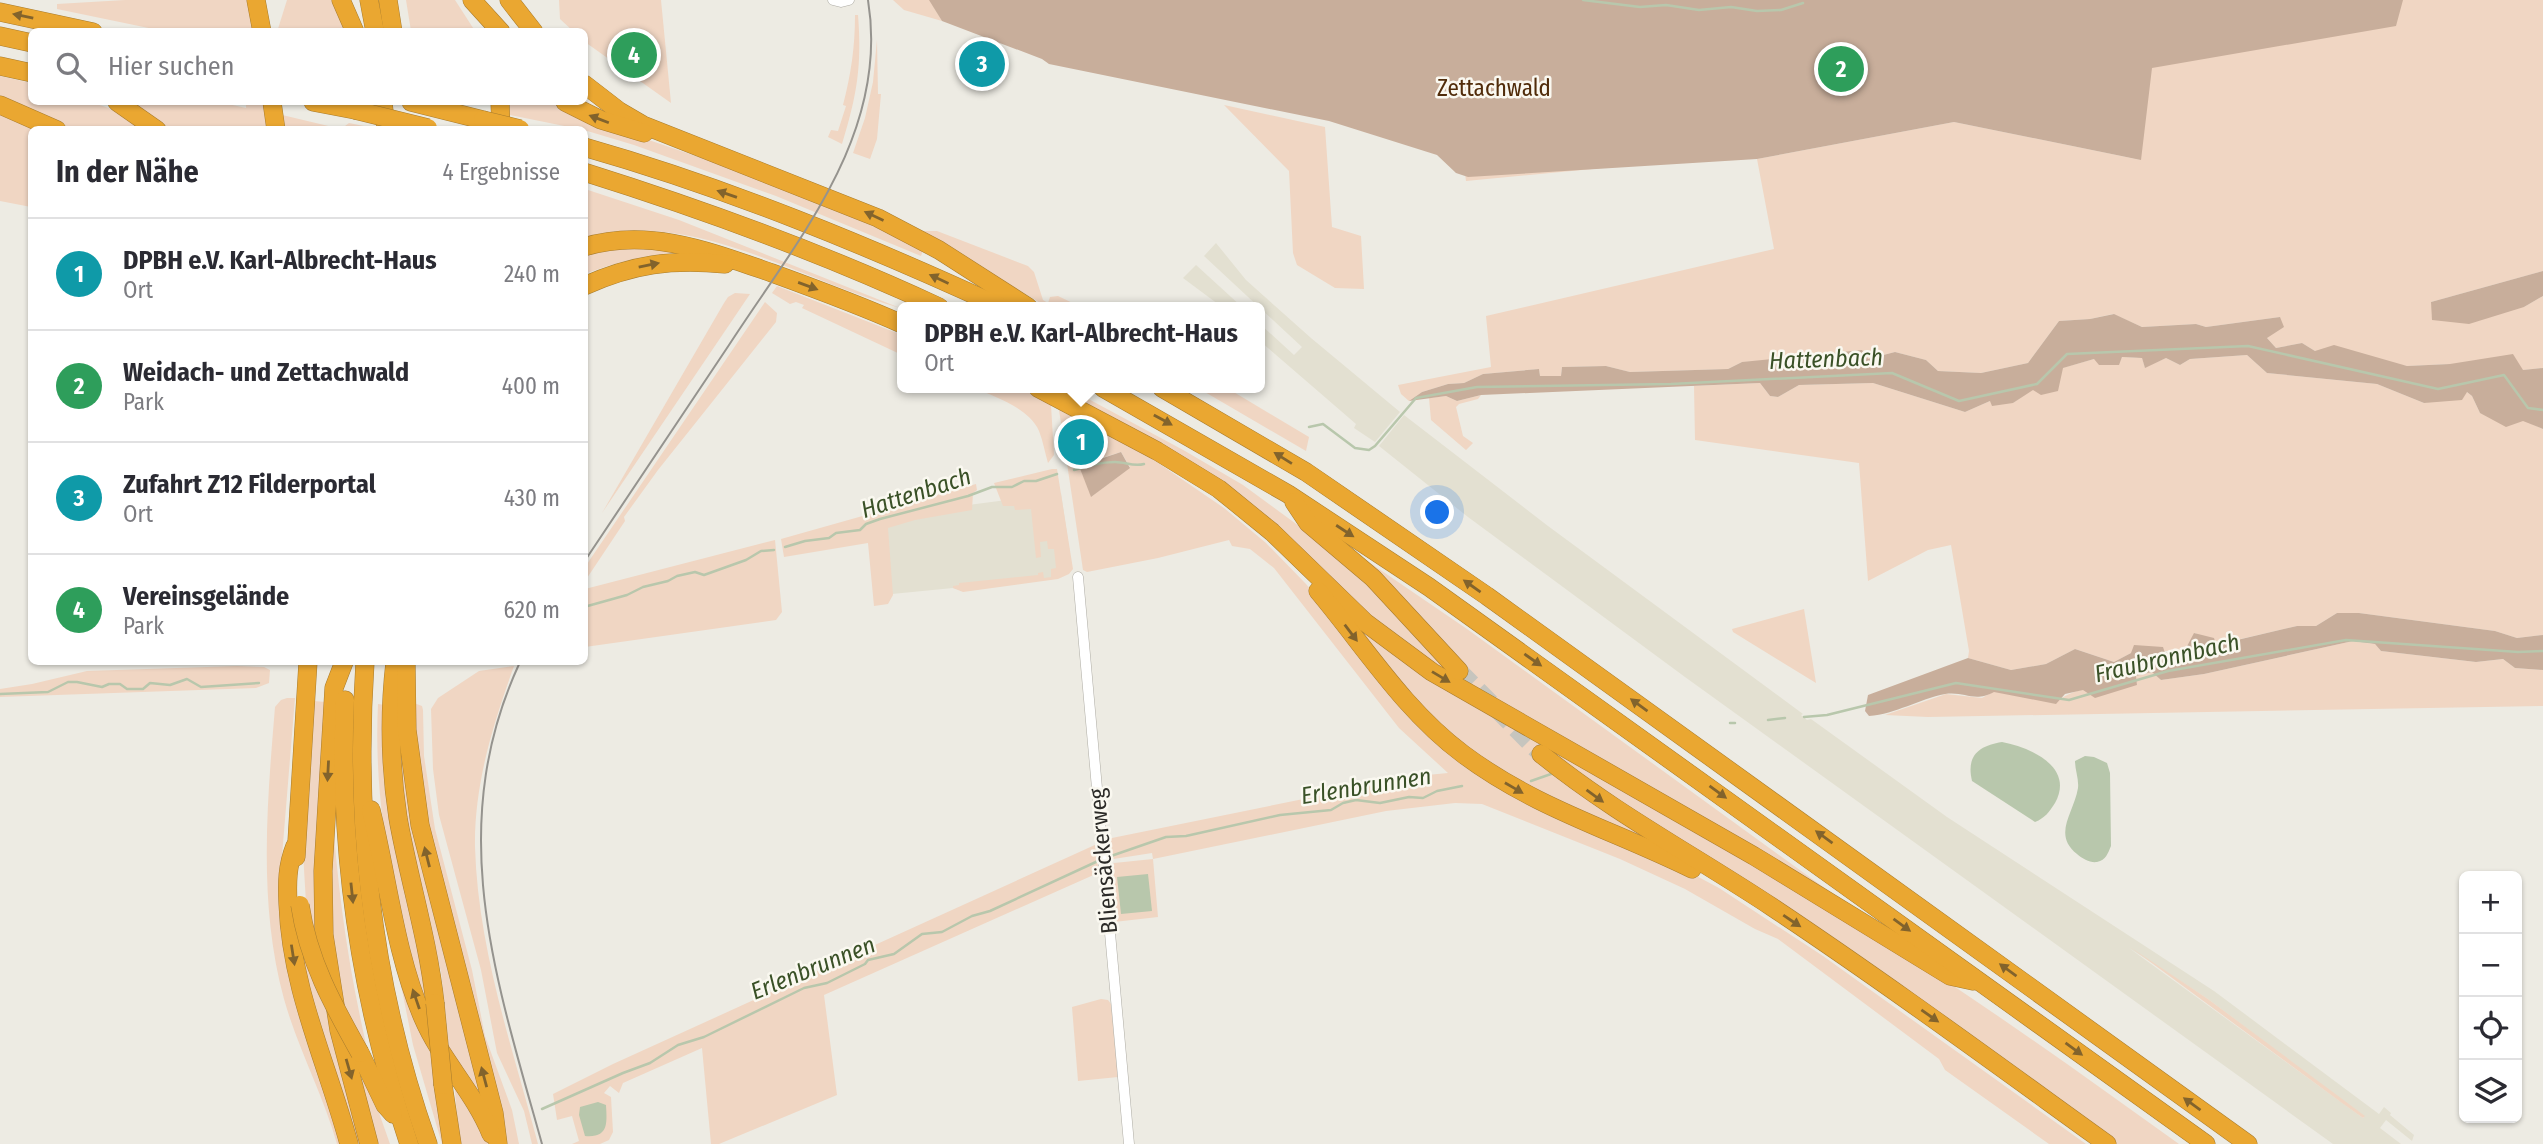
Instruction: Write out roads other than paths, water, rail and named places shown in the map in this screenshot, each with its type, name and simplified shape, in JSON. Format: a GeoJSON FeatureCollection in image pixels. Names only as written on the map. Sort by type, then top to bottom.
{"type":"FeatureCollection","features":[{"type":"Feature","properties":{"kind":"highway"},"geometry":{"type":"LineString","coordinates":[[256,0],[261,28]]}},
{"type":"Feature","properties":{"kind":"highway"},"geometry":{"type":"LineString","coordinates":[[341,0],[353,28]]}},
{"type":"Feature","properties":{"kind":"highway"},"geometry":{"type":"LineString","coordinates":[[369,0],[373,28]]}},
{"type":"Feature","properties":{"kind":"highway"},"geometry":{"type":"LineString","coordinates":[[388,0],[392,28]]}},
{"type":"Feature","properties":{"kind":"highway"},"geometry":{"type":"LineString","coordinates":[[471,0],[482,28]]}},
{"type":"Feature","properties":{"kind":"highway"},"geometry":{"type":"LineString","coordinates":[[471,0],[497,28]]}},
{"type":"Feature","properties":{"kind":"highway"},"geometry":{"type":"LineString","coordinates":[[509,0],[531,28]]}},
{"type":"Feature","properties":{"kind":"highway"},"geometry":{"type":"LineString","coordinates":[[0,12],[74,28]]}},
{"type":"Feature","properties":{"kind":"highway"},"geometry":{"type":"LineString","coordinates":[[0,36],[28,42]]}},
{"type":"Feature","properties":{"kind":"highway"},"geometry":{"type":"LineString","coordinates":[[0,66],[28,72]]}},
{"type":"Feature","properties":{"kind":"highway"},"geometry":{"type":"LineString","coordinates":[[588,87],[643,125],[839,200],[878,218],[939,250],[1020,302]]}},
{"type":"Feature","properties":{"kind":"highway"},"geometry":{"type":"LineString","coordinates":[[0,105],[48,126]]}},
{"type":"Feature","properties":{"kind":"highway"},"geometry":{"type":"LineString","coordinates":[[121,105],[151,126]]}},
{"type":"Feature","properties":{"kind":"highway"},"geometry":{"type":"LineString","coordinates":[[272,105],[275,126]]}},
{"type":"Feature","properties":{"kind":"highway"},"geometry":{"type":"LineString","coordinates":[[329,105],[419,126]]}},
{"type":"Feature","properties":{"kind":"highway"},"geometry":{"type":"LineString","coordinates":[[383,105],[386,126]]}},
{"type":"Feature","properties":{"kind":"highway"},"geometry":{"type":"LineString","coordinates":[[401,105],[404,126]]}},
{"type":"Feature","properties":{"kind":"highway"},"geometry":{"type":"LineString","coordinates":[[426,105],[508,126]]}},
{"type":"Feature","properties":{"kind":"highway"},"geometry":{"type":"LineString","coordinates":[[500,105],[501,126]]}},
{"type":"Feature","properties":{"kind":"highway"},"geometry":{"type":"LineString","coordinates":[[571,105],[601,120],[711,153]]}},
{"type":"Feature","properties":{"kind":"highway"},"geometry":{"type":"LineString","coordinates":[[588,148],[778,213],[929,274],[989,302]]}},
{"type":"Feature","properties":{"kind":"highway"},"geometry":{"type":"LineString","coordinates":[[588,173],[740,225],[928,302]]}},
{"type":"Feature","properties":{"kind":"highway"},"geometry":{"type":"LineString","coordinates":[[588,246],[612,240],[652,239],[699,249],[763,270],[897,322]]}},
{"type":"Feature","properties":{"kind":"highway"},"geometry":{"type":"LineString","coordinates":[[588,284],[623,270],[663,262],[703,262],[763,270]]}},
{"type":"Feature","properties":{"kind":"highway"},"geometry":{"type":"LineString","coordinates":[[1047,393],[1190,470],[1246,509],[1366,623],[1432,672],[1754,856],[1950,976],[1981,983]]}},
{"type":"Feature","properties":{"kind":"highway"},"geometry":{"type":"LineString","coordinates":[[1112,393],[1288,494],[1378,552],[1517,648],[2206,1144]]}},
{"type":"Feature","properties":{"kind":"highway"},"geometry":{"type":"LineString","coordinates":[[1171,393],[1306,472],[1457,576],[2248,1144]]}},
{"type":"Feature","properties":{"kind":"highway"},"geometry":{"type":"LineString","coordinates":[[1288,494],[1308,523],[1373,578],[1459,671]]}},
{"type":"Feature","properties":{"kind":"highway"},"geometry":{"type":"LineString","coordinates":[[1296,554],[1308,580],[1387,680],[1417,713],[1462,754],[1510,786],[1553,809],[1659,853],[1700,874],[1735,884]]}},
{"type":"Feature","properties":{"kind":"highway"},"geometry":{"type":"LineString","coordinates":[[308,665],[295,846],[299,905],[317,972],[384,1105],[402,1125]]}},
{"type":"Feature","properties":{"kind":"highway"},"geometry":{"type":"LineString","coordinates":[[346,665],[344,794],[354,915],[374,1020],[409,1144]]}},
{"type":"Feature","properties":{"kind":"highway"},"geometry":{"type":"LineString","coordinates":[[363,665],[347,696],[323,871],[324,935],[339,1030],[369,1144]]}},
{"type":"Feature","properties":{"kind":"highway"},"geometry":{"type":"LineString","coordinates":[[395,665],[420,825],[494,1113],[496,1144]]}},
{"type":"Feature","properties":{"kind":"highway"},"geometry":{"type":"LineString","coordinates":[[405,665],[399,698],[392,768],[397,812],[427,944],[452,1144]]}},
{"type":"Feature","properties":{"kind":"highway"},"geometry":{"type":"LineString","coordinates":[[347,696],[401,948],[415,998],[432,1039],[474,1101],[496,1144]]}},
{"type":"Feature","properties":{"kind":"highway"},"geometry":{"type":"LineString","coordinates":[[1541,754],[1616,811],[1735,884],[1885,984],[2107,1144]]}},
{"type":"Feature","properties":{"kind":"highway"},"geometry":{"type":"LineString","coordinates":[[362,770],[368,877],[384,985],[403,1063],[428,1144]]}},
{"type":"Feature","properties":{"kind":"highway"},"geometry":{"type":"LineString","coordinates":[[295,846],[288,862],[288,888],[290,935],[296,976],[307,1018],[349,1144]]}},
{"type":"Feature","properties":{"kind":"street"},"geometry":{"type":"LineString","coordinates":[[833,0],[849,0]]}},
{"type":"Feature","properties":{"kind":"street","name":"Bliensäckerweg"},"geometry":{"type":"LineString","coordinates":[[1079,577],[1129,1144]]}},
{"type":"Feature","properties":{"kind":"waterway"},"geometry":{"type":"LineString","coordinates":[[1583,0],[1640,7],[1666,5],[1699,10],[1731,7],[1757,11],[1781,10],[1803,3]]}},
{"type":"Feature","properties":{"kind":"waterway","name":"Hattenbach"},"geometry":{"type":"LineString","coordinates":[[1309,427],[1323,424],[1355,448],[1369,450],[1416,398],[1477,387],[1671,384],[1892,373],[1959,401],[2037,384],[2067,354],[2248,346],[2438,389],[2504,375],[2528,408],[2543,410]]}},
{"type":"Feature","properties":{"kind":"waterway","name":"Hattenbach"},"geometry":{"type":"LineString","coordinates":[[1074,470],[1109,462],[1144,464]]}},
{"type":"Feature","properties":{"kind":"waterway","name":"Hattenbach"},"geometry":{"type":"LineString","coordinates":[[785,547],[829,538],[836,533],[860,530],[866,524],[880,519],[992,487],[1012,487],[1024,481],[1036,481],[1057,474]]}},
{"type":"Feature","properties":{"kind":"waterway","name":"Hattenbach"},"geometry":{"type":"LineString","coordinates":[[588,606],[677,576],[695,572],[704,575],[746,560],[761,551],[774,550]]}},
{"type":"Feature","properties":{"kind":"waterway","name":"Fraubronnbach"},"geometry":{"type":"LineString","coordinates":[[1804,717],[1827,715],[1956,683],[2069,700],[2168,671],[2346,640],[2518,652],[2543,651]]}},
{"type":"Feature","properties":{"kind":"waterway"},"geometry":{"type":"LineString","coordinates":[[0,694],[48,692],[68,682],[102,687],[120,684],[127,689],[143,689],[150,683],[170,685],[187,679],[201,687],[259,683]]}},
{"type":"Feature","properties":{"kind":"waterway","name":"Fraubronnbach"},"geometry":{"type":"LineString","coordinates":[[1768,720],[1785,718]]}},
{"type":"Feature","properties":{"kind":"waterway","name":"Fraubronnbach"},"geometry":{"type":"LineString","coordinates":[[1730,723],[1735,723]]}},
{"type":"Feature","properties":{"kind":"waterway","name":"Erlenbrunnen"},"geometry":{"type":"LineString","coordinates":[[1531,781],[1551,774]]}},
{"type":"Feature","properties":{"kind":"waterway","name":"Erlenbrunnen"},"geometry":{"type":"LineString","coordinates":[[1111,856],[1166,837],[1186,836],[1280,815],[1331,810],[1356,800],[1380,803],[1409,797],[1423,798],[1437,791],[1462,786]]}},
{"type":"Feature","properties":{"kind":"waterway","name":"Erlenbrunnen"},"geometry":{"type":"LineString","coordinates":[[542,1109],[650,1063],[678,1045],[704,1037],[804,988],[827,983],[868,960],[894,954],[922,934],[942,932],[972,916],[990,911],[1098,861]]}},
{"type":"Feature","properties":{"kind":"tunnel"},"geometry":{"type":"LineString","coordinates":[[1459,671],[1541,754]]}},
{"type":"Feature","properties":{"kind":"tram line"},"geometry":{"type":"LineString","coordinates":[[588,556],[809,225],[832,183],[852,140],[865,96],[871,49],[868,0]]}},
{"type":"Feature","properties":{"kind":"tram line"},"geometry":{"type":"LineString","coordinates":[[519,665],[497,724],[484,784],[481,844],[485,903],[495,963],[508,1022],[542,1144]]}},
{"type":"Feature","properties":{"kind":"place","name":"Vereinsgelände"},"geometry":{"type":"Point","coordinates":[634,55]}},
{"type":"Feature","properties":{"kind":"place","name":"Zufahrt Z12 Filderportal"},"geometry":{"type":"Point","coordinates":[982,64]}},
{"type":"Feature","properties":{"kind":"place","name":"Weidach- und Zettachwald"},"geometry":{"type":"Point","coordinates":[1841,69]}},
{"type":"Feature","properties":{"kind":"place","name":"DPBH e.V. Karl-Albrecht-Haus"},"geometry":{"type":"Point","coordinates":[1081,442]}},
{"type":"Feature","properties":{"kind":"park label","name":"Zettachwald"},"geometry":{"type":"Point","coordinates":[1494,88]}}]}
